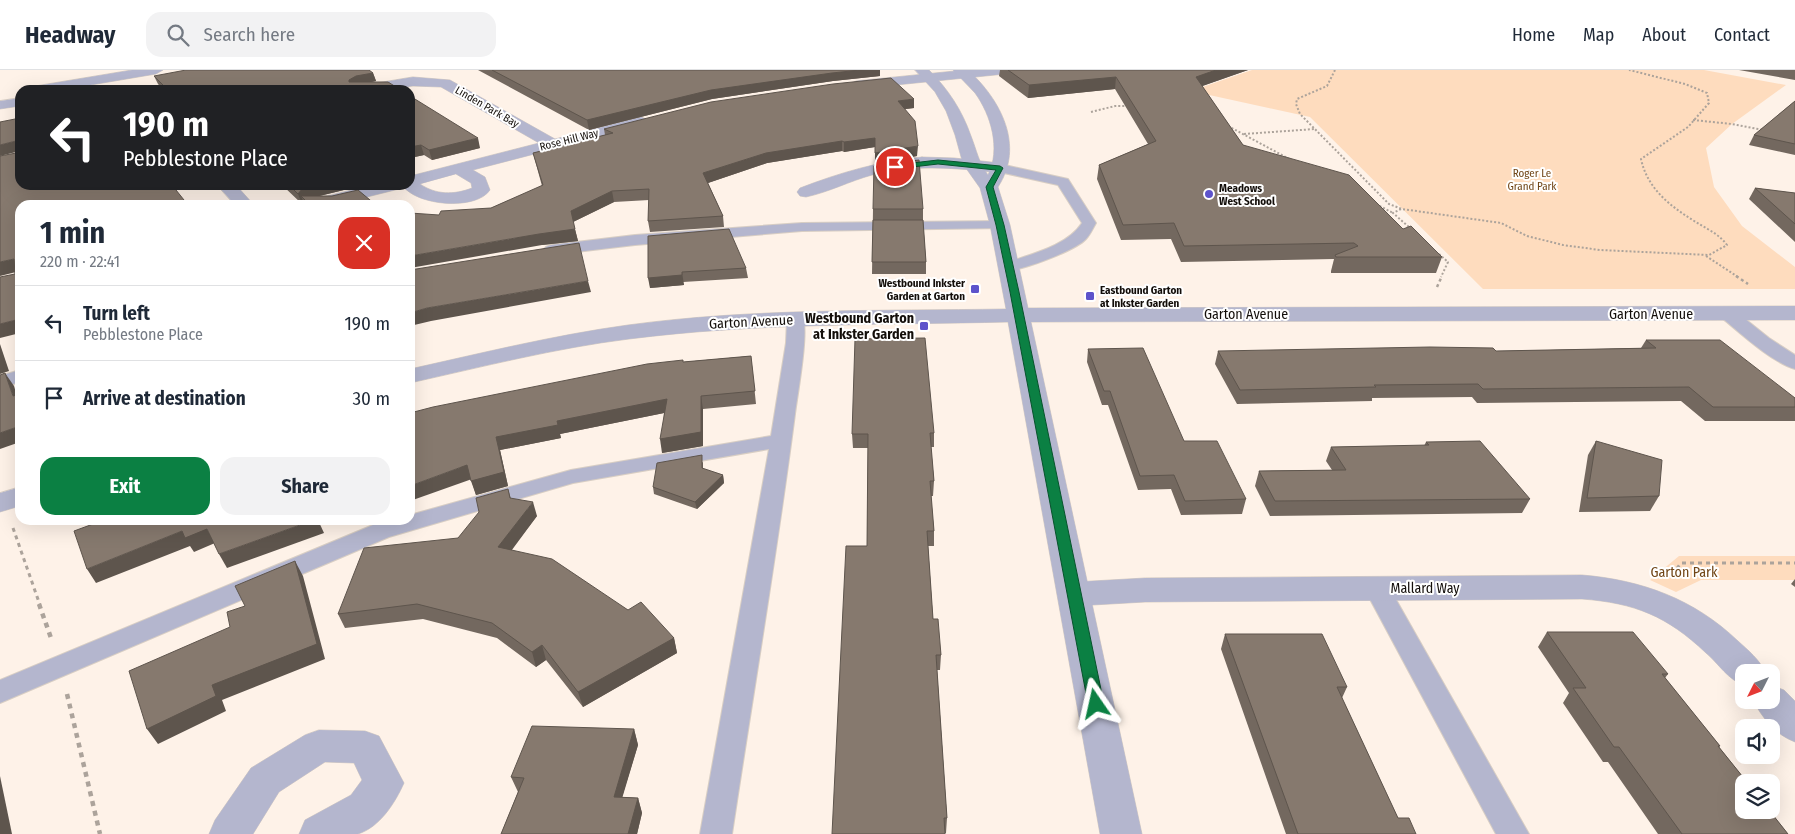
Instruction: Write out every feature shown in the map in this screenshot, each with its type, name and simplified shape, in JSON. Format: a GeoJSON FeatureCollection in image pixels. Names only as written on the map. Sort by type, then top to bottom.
{"type":"FeatureCollection","features":[{"type":"Feature","properties":{"kind":"street"},"geometry":{"type":"LineString","coordinates":[[842,86],[927,74],[1005,70]]}},
{"type":"Feature","properties":{"kind":"street"},"geometry":{"type":"LineString","coordinates":[[962,72],[982,94],[995,115],[1003,146],[1000,168],[989,187]]}},
{"type":"Feature","properties":{"kind":"street"},"geometry":{"type":"LineString","coordinates":[[73,85],[161,73]]}},
{"type":"Feature","properties":{"kind":"street"},"geometry":{"type":"LineString","coordinates":[[110,85],[161,73]]}},
{"type":"Feature","properties":{"kind":"street"},"geometry":{"type":"LineString","coordinates":[[927,74],[941,90],[953,110],[964,135],[971,164],[989,187],[1000,225],[1121,834]]}},
{"type":"Feature","properties":{"kind":"street","name":"Linden Park Bay"},"geometry":{"type":"LineString","coordinates":[[387,85],[408,81],[432,80],[446,83],[552,144]]}},
{"type":"Feature","properties":{"kind":"street"},"geometry":{"type":"LineString","coordinates":[[0,96],[15,94]]}},
{"type":"Feature","properties":{"kind":"street"},"geometry":{"type":"LineString","coordinates":[[0,105],[15,103]]}},
{"type":"Feature","properties":{"kind":"street","name":"Rose Hill Way"},"geometry":{"type":"LineString","coordinates":[[415,180],[654,119]]}},
{"type":"Feature","properties":{"kind":"street"},"geometry":{"type":"LineString","coordinates":[[806,192],[839,178],[881,168],[938,162],[1000,168]]}},
{"type":"Feature","properties":{"kind":"street"},"geometry":{"type":"LineString","coordinates":[[415,188],[430,196],[444,200],[465,198],[481,190],[479,181],[459,169]]}},
{"type":"Feature","properties":{"kind":"street"},"geometry":{"type":"LineString","coordinates":[[230,190],[240,200]]}},
{"type":"Feature","properties":{"kind":"street"},"geometry":{"type":"LineString","coordinates":[[333,200],[373,190]]}},
{"type":"Feature","properties":{"kind":"street","name":"Garton Avenue"},"geometry":{"type":"LineString","coordinates":[[415,375],[523,351],[628,332],[709,324],[796,320],[1019,315],[1795,313]]}},
{"type":"Feature","properties":{"kind":"street"},"geometry":{"type":"LineString","coordinates":[[0,503],[15,498]]}},
{"type":"Feature","properties":{"kind":"street","name":"Mallard Way"},"geometry":{"type":"LineString","coordinates":[[1074,594],[1145,590],[1582,587],[1624,592],[1677,611],[1708,632],[1739,664]]}},
{"type":"Feature","properties":{"kind":"street"},"geometry":{"type":"LineString","coordinates":[[1779,709],[1795,726]]}},
{"type":"Feature","properties":{"kind":"street"},"geometry":{"type":"LineString","coordinates":[[230,834],[265,780],[319,746],[364,747],[384,783],[365,808],[320,834]]}},
{"type":"Feature","properties":{"kind":"lane"},"geometry":{"type":"LineString","coordinates":[[1000,168],[1064,182],[1089,223],[1080,237],[1062,247],[1009,268]]}},
{"type":"Feature","properties":{"kind":"lane"},"geometry":{"type":"LineString","coordinates":[[532,253],[635,240],[802,227],[1000,225]]}},
{"type":"Feature","properties":{"kind":"lane"},"geometry":{"type":"LineString","coordinates":[[1728,314],[1763,342],[1795,362]]}},
{"type":"Feature","properties":{"kind":"lane"},"geometry":{"type":"LineString","coordinates":[[716,834],[781,442],[795,343],[796,320]]}},
{"type":"Feature","properties":{"kind":"lane"},"geometry":{"type":"LineString","coordinates":[[0,382],[15,378]]}},
{"type":"Feature","properties":{"kind":"lane"},"geometry":{"type":"LineString","coordinates":[[415,521],[571,477],[781,442]]}},
{"type":"Feature","properties":{"kind":"lane"},"geometry":{"type":"LineString","coordinates":[[0,692],[381,531],[402,525]]}},
{"type":"Feature","properties":{"kind":"lane"},"geometry":{"type":"LineString","coordinates":[[1377,588],[1514,834]]}},
{"type":"Feature","properties":{"kind":"path"},"geometry":{"type":"LineString","coordinates":[[1335,70],[1327,86],[1297,99],[1296,104],[1300,114],[1389,204],[1402,209],[1501,224],[1527,236],[1563,246],[1600,250],[1704,255],[1722,250],[1727,245],[1722,238],[1656,193],[1642,168],[1641,159],[1688,127],[1709,103],[1707,93],[1685,84],[1629,70]]}},
{"type":"Feature","properties":{"kind":"path"},"geometry":{"type":"LineString","coordinates":[[1091,112],[1115,106],[1132,106]]}},
{"type":"Feature","properties":{"kind":"path"},"geometry":{"type":"LineString","coordinates":[[1693,120],[1732,124],[1768,131]]}},
{"type":"Feature","properties":{"kind":"path"},"geometry":{"type":"LineString","coordinates":[[1227,126],[1296,162]]}},
{"type":"Feature","properties":{"kind":"path"},"geometry":{"type":"LineString","coordinates":[[1243,134],[1315,129]]}},
{"type":"Feature","properties":{"kind":"path"},"geometry":{"type":"LineString","coordinates":[[1376,204],[1394,213],[1414,232]]}},
{"type":"Feature","properties":{"kind":"path"},"geometry":{"type":"LineString","coordinates":[[1394,213],[1402,209]]}},
{"type":"Feature","properties":{"kind":"path"},"geometry":{"type":"LineString","coordinates":[[1434,250],[1448,262],[1435,292]]}},
{"type":"Feature","properties":{"kind":"path"},"geometry":{"type":"LineString","coordinates":[[1704,255],[1751,286]]}},
{"type":"Feature","properties":{"kind":"path"},"geometry":{"type":"LineString","coordinates":[[1654,602],[1681,563],[1795,563]]}},
{"type":"Feature","properties":{"kind":"green space","name":"Roger Le Grand Park"},"geometry":{"type":"Polygon","coordinates":[[[1252,70],[1704,70],[1786,85],[1732,124],[1706,148],[1714,187],[1742,226],[1795,267],[1795,289],[1483,289],[1310,117],[1191,91],[1252,70]]]}},
{"type":"Feature","properties":{"kind":"green space","name":"Garton Park"},"geometry":{"type":"Polygon","coordinates":[[[1679,556],[1795,556],[1795,580],[1701,580],[1676,592],[1650,580],[1679,556]]]}},
{"type":"Feature","properties":{"kind":"building"},"geometry":{"type":"Polygon","coordinates":[[[186,70],[369,70],[373,73],[356,76],[349,80],[349,82],[388,82],[393,85],[163,85],[154,76],[186,70]]]}},
{"type":"Feature","properties":{"kind":"building"},"geometry":{"type":"Polygon","coordinates":[[[492,70],[860,70],[711,90],[587,120],[492,70]]]}},
{"type":"Feature","properties":{"kind":"building","name":"Meadows West School"},"geometry":{"type":"Polygon","coordinates":[[[1008,70],[1216,70],[1196,77],[1243,145],[1349,175],[1403,229],[1411,226],[1442,257],[1336,257],[1335,255],[1358,246],[1354,243],[1184,246],[1174,223],[1123,225],[1099,165],[1156,141],[1116,77],[1029,85],[1008,70]]]}},
{"type":"Feature","properties":{"kind":"building"},"geometry":{"type":"Polygon","coordinates":[[[891,78],[914,99],[898,101],[915,121],[918,146],[875,153],[875,138],[842,141],[766,153],[703,173],[723,216],[648,221],[649,189],[612,191],[571,211],[575,229],[415,255],[415,213],[439,215],[441,211],[491,208],[543,185],[533,153],[613,133],[604,129],[711,102],[833,84],[891,78]]]}},
{"type":"Feature","properties":{"kind":"building"},"geometry":{"type":"Polygon","coordinates":[[[415,99],[478,138],[429,150],[421,145],[415,146],[415,99]]]}},
{"type":"Feature","properties":{"kind":"building"},"geometry":{"type":"Polygon","coordinates":[[[1795,101],[1795,144],[1754,135],[1795,101]]]}},
{"type":"Feature","properties":{"kind":"building"},"geometry":{"type":"Polygon","coordinates":[[[15,119],[15,141],[0,145],[0,122],[15,119]]]}},
{"type":"Feature","properties":{"kind":"building"},"geometry":{"type":"Polygon","coordinates":[[[15,153],[15,190],[176,190],[184,200],[15,200],[15,274],[14,259],[0,262],[0,156],[15,153]]]}},
{"type":"Feature","properties":{"kind":"building"},"geometry":{"type":"Polygon","coordinates":[[[919,160],[923,209],[873,209],[874,166],[919,160]]]}},
{"type":"Feature","properties":{"kind":"building"},"geometry":{"type":"Polygon","coordinates":[[[1755,188],[1795,193],[1795,224],[1755,188]]]}},
{"type":"Feature","properties":{"kind":"building"},"geometry":{"type":"Polygon","coordinates":[[[358,190],[370,200],[305,200],[301,196],[332,196],[358,190]]]}},
{"type":"Feature","properties":{"kind":"building"},"geometry":{"type":"Polygon","coordinates":[[[873,220],[923,220],[926,262],[872,262],[873,220]]]}},
{"type":"Feature","properties":{"kind":"building"},"geometry":{"type":"Polygon","coordinates":[[[729,229],[746,268],[682,272],[682,275],[648,278],[648,236],[729,229]]]}},
{"type":"Feature","properties":{"kind":"building"},"geometry":{"type":"Polygon","coordinates":[[[579,243],[588,281],[415,312],[415,269],[579,243]]]}},
{"type":"Feature","properties":{"kind":"building"},"geometry":{"type":"Polygon","coordinates":[[[15,274],[15,320],[0,324],[0,277],[15,274]]]}},
{"type":"Feature","properties":{"kind":"building"},"geometry":{"type":"Polygon","coordinates":[[[925,338],[934,433],[930,433],[934,481],[930,481],[934,531],[927,531],[933,619],[938,619],[941,655],[936,655],[947,818],[944,818],[945,834],[832,834],[846,546],[867,546],[868,434],[852,434],[855,339],[925,338]]]}},
{"type":"Feature","properties":{"kind":"building"},"geometry":{"type":"Polygon","coordinates":[[[1646,340],[1720,340],[1795,398],[1795,407],[1713,407],[1689,387],[1483,389],[1478,384],[1374,385],[1376,387],[1240,390],[1218,351],[1430,347],[1493,348],[1496,351],[1656,348],[1646,340]]]}},
{"type":"Feature","properties":{"kind":"building"},"geometry":{"type":"Polygon","coordinates":[[[1143,348],[1184,441],[1217,441],[1246,499],[1185,501],[1174,475],[1140,476],[1110,391],[1104,391],[1088,349],[1143,348]]]}},
{"type":"Feature","properties":{"kind":"building"},"geometry":{"type":"Polygon","coordinates":[[[751,356],[755,391],[701,396],[701,432],[660,439],[667,399],[557,421],[558,425],[496,437],[504,472],[471,481],[467,465],[415,484],[415,412],[647,364],[683,360],[683,362],[751,356]]]}},
{"type":"Feature","properties":{"kind":"building"},"geometry":{"type":"Polygon","coordinates":[[[5,373],[13,396],[15,395],[15,428],[0,433],[0,375],[5,373]]]}},
{"type":"Feature","properties":{"kind":"building"},"geometry":{"type":"Polygon","coordinates":[[[1480,441],[1530,499],[1275,501],[1259,471],[1346,470],[1331,447],[1429,445],[1426,442],[1480,441]]]}},
{"type":"Feature","properties":{"kind":"building"},"geometry":{"type":"Polygon","coordinates":[[[1596,441],[1662,460],[1659,496],[1587,498],[1596,441]]]}},
{"type":"Feature","properties":{"kind":"building"},"geometry":{"type":"Polygon","coordinates":[[[702,455],[702,468],[723,475],[695,502],[653,487],[657,463],[702,455]]]}},
{"type":"Feature","properties":{"kind":"building"},"geometry":{"type":"Polygon","coordinates":[[[508,489],[510,498],[533,502],[498,547],[552,559],[628,610],[641,602],[674,638],[578,692],[542,645],[532,652],[492,623],[417,604],[338,614],[364,548],[458,538],[479,512],[476,498],[508,489]]]}},
{"type":"Feature","properties":{"kind":"building"},"geometry":{"type":"Polygon","coordinates":[[[90,525],[300,525],[219,554],[207,529],[185,538],[182,531],[87,569],[74,531],[90,525]]]}},
{"type":"Feature","properties":{"kind":"building"},"geometry":{"type":"Polygon","coordinates":[[[295,561],[317,644],[212,685],[216,696],[147,729],[129,671],[230,627],[227,612],[245,606],[235,586],[295,561]]]}},
{"type":"Feature","properties":{"kind":"building"},"geometry":{"type":"Polygon","coordinates":[[[1547,632],[1633,632],[1668,674],[1662,674],[1741,774],[1735,774],[1735,819],[1776,819],[1788,834],[1682,834],[1619,747],[1614,747],[1573,688],[1586,688],[1547,632]]]}},
{"type":"Feature","properties":{"kind":"building"},"geometry":{"type":"Polygon","coordinates":[[[1225,634],[1322,634],[1347,687],[1337,687],[1398,818],[1409,818],[1416,834],[1298,834],[1225,634]]]}},
{"type":"Feature","properties":{"kind":"building"},"geometry":{"type":"Polygon","coordinates":[[[532,726],[634,729],[614,797],[638,798],[628,834],[501,834],[524,778],[511,777],[532,726]]]}},
{"type":"Feature","properties":{"kind":"place","name":"Meadows West School"},"geometry":{"type":"Point","coordinates":[1209,194]}},
{"type":"Feature","properties":{"kind":"place","name":"Westbound Inkster Garden at Garton"},"geometry":{"type":"Point","coordinates":[975,289]}},
{"type":"Feature","properties":{"kind":"place","name":"Eastbound Garton at Inkster Garden"},"geometry":{"type":"Point","coordinates":[1090,296]}},
{"type":"Feature","properties":{"kind":"place","name":"Westbound Garton at Inkster Garden"},"geometry":{"type":"Point","coordinates":[924,326]}},
{"type":"Feature","properties":{"kind":"route"},"geometry":{"type":"LineString","coordinates":[[895,167],[938,162],[1000,168],[989,187],[1000,225],[1014,292],[1096,704]]}}]}
